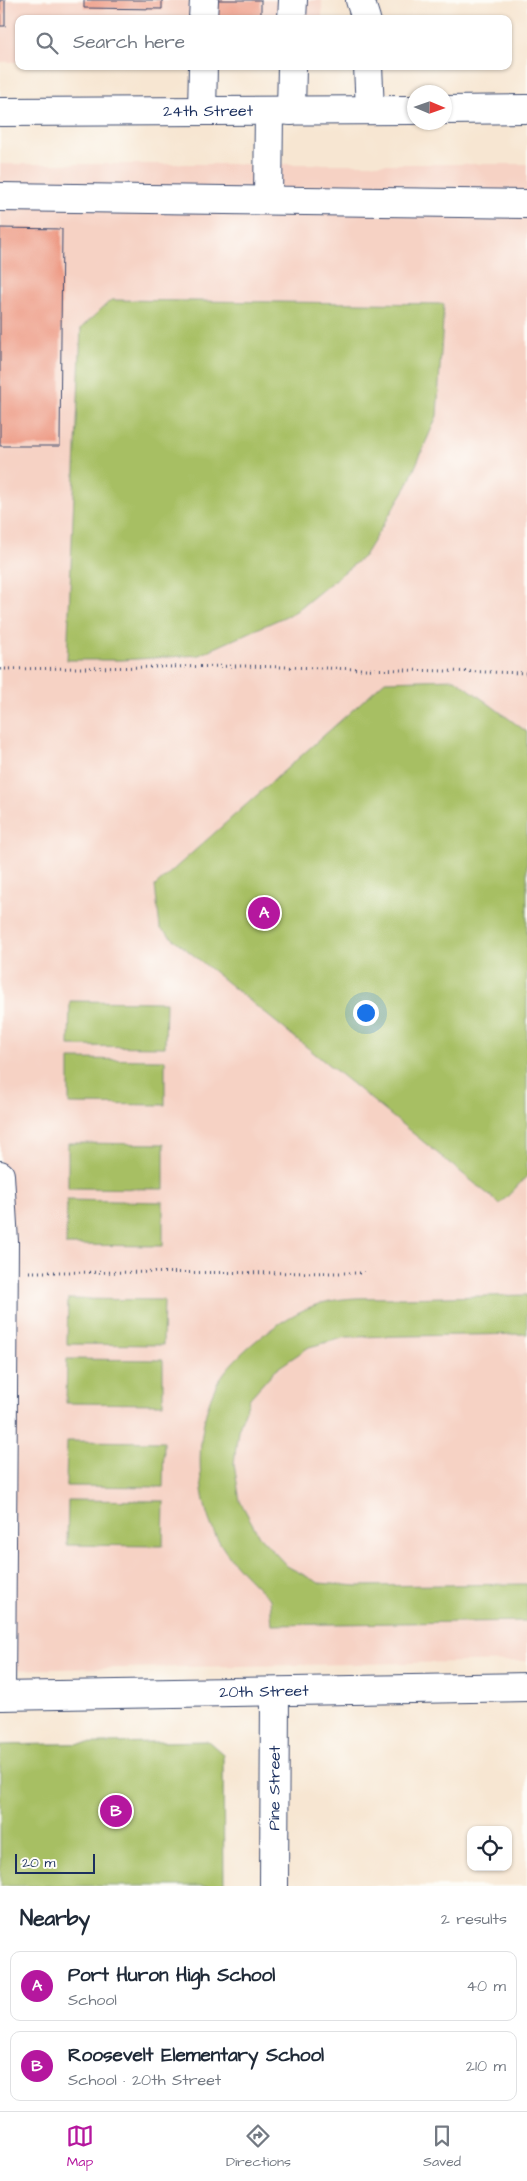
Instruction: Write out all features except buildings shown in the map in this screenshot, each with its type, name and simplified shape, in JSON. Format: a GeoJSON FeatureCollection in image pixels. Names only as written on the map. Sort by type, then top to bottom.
{"type":"FeatureCollection","features":[{"type":"Feature","properties":{"kind":"street"},"geometry":{"type":"LineString","coordinates":[[204,0],[204,15]]}},
{"type":"Feature","properties":{"kind":"street"},"geometry":{"type":"LineString","coordinates":[[292,15],[293,0]]}},
{"type":"Feature","properties":{"kind":"street"},"geometry":{"type":"LineString","coordinates":[[202,111],[203,70]]}},
{"type":"Feature","properties":{"kind":"street"},"geometry":{"type":"LineString","coordinates":[[268,200],[280,111],[291,70]]}},
{"type":"Feature","properties":{"kind":"street"},"geometry":{"type":"LineString","coordinates":[[368,70],[370,110]]}},
{"type":"Feature","properties":{"kind":"street"},"geometry":{"type":"LineString","coordinates":[[452,110],[527,109]]}},
{"type":"Feature","properties":{"kind":"street","name":"24th Street"},"geometry":{"type":"LineString","coordinates":[[0,112],[407,110]]}},
{"type":"Feature","properties":{"kind":"street"},"geometry":{"type":"LineString","coordinates":[[0,197],[527,204]]}},
{"type":"Feature","properties":{"kind":"street"},"geometry":{"type":"LineString","coordinates":[[0,1174],[4,1271],[2,1327],[1,1696]]}},
{"type":"Feature","properties":{"kind":"street","name":"20th Street"},"geometry":{"type":"LineString","coordinates":[[1,1696],[527,1687]]}},
{"type":"Feature","properties":{"kind":"street","name":"Pine Street"},"geometry":{"type":"LineString","coordinates":[[274,1886],[275,1692]]}},
{"type":"Feature","properties":{"kind":"path"},"geometry":{"type":"LineString","coordinates":[[0,669],[241,666],[527,673]]}},
{"type":"Feature","properties":{"kind":"path"},"geometry":{"type":"LineString","coordinates":[[4,1271],[369,1273]]}},
{"type":"Feature","properties":{"kind":"shaded area"},"geometry":{"type":"Polygon","coordinates":[[[0,0],[322,0],[322,15],[15,15],[15,62],[0,62],[0,0]]]}},
{"type":"Feature","properties":{"kind":"shaded area"},"geometry":{"type":"Polygon","coordinates":[[[0,164],[527,164],[527,1661],[0,1670],[0,164]]]}},
{"type":"Feature","properties":{"kind":"green space"},"geometry":{"type":"Polygon","coordinates":[[[111,300],[444,304],[437,416],[407,486],[364,556],[295,612],[199,655],[122,660],[67,660],[81,328],[111,300]]]}},
{"type":"Feature","properties":{"kind":"green space"},"geometry":{"type":"Polygon","coordinates":[[[455,679],[527,732],[527,1176],[500,1204],[160,928],[155,886],[385,681],[455,679]]]}},
{"type":"Feature","properties":{"kind":"green space"},"geometry":{"type":"Polygon","coordinates":[[[70,1001],[166,1002],[165,1047],[69,1046],[70,1001]]]}},
{"type":"Feature","properties":{"kind":"green space"},"geometry":{"type":"Polygon","coordinates":[[[69,1059],[165,1060],[165,1105],[69,1104],[69,1059]]]}},
{"type":"Feature","properties":{"kind":"green space"},"geometry":{"type":"Polygon","coordinates":[[[68,1143],[164,1144],[164,1189],[68,1188],[68,1143]]]}},
{"type":"Feature","properties":{"kind":"green space"},"geometry":{"type":"Polygon","coordinates":[[[67,1200],[163,1202],[163,1246],[66,1245],[67,1200]]]}},
{"type":"Feature","properties":{"kind":"green space"},"geometry":{"type":"Polygon","coordinates":[[[527,1295],[527,1334],[347,1337],[309,1347],[275,1370],[250,1398],[238,1430],[234,1464],[240,1501],[259,1536],[287,1566],[319,1583],[358,1586],[527,1584],[527,1621],[272,1625],[270,1599],[240,1570],[221,1545],[209,1519],[204,1500],[201,1480],[201,1438],[210,1399],[225,1371],[246,1349],[271,1329],[296,1313],[319,1304],[354,1298],[527,1295]]]}},
{"type":"Feature","properties":{"kind":"green space"},"geometry":{"type":"Polygon","coordinates":[[[68,1299],[164,1300],[163,1345],[67,1344],[68,1299]]]}},
{"type":"Feature","properties":{"kind":"green space"},"geometry":{"type":"Polygon","coordinates":[[[67,1359],[163,1360],[163,1404],[66,1403],[67,1359]]]}},
{"type":"Feature","properties":{"kind":"green space"},"geometry":{"type":"Polygon","coordinates":[[[67,1441],[164,1442],[163,1487],[66,1486],[67,1441]]]}},
{"type":"Feature","properties":{"kind":"green space"},"geometry":{"type":"Polygon","coordinates":[[[68,1500],[164,1501],[163,1546],[67,1545],[68,1500]]]}},
{"type":"Feature","properties":{"kind":"green space"},"geometry":{"type":"Polygon","coordinates":[[[208,1741],[223,1754],[224,1886],[0,1886],[0,1745],[208,1741]]]}},
{"type":"Feature","properties":{"kind":"place","name":"Port Huron High School"},"geometry":{"type":"Point","coordinates":[264,913]}},
{"type":"Feature","properties":{"kind":"place","name":"Roosevelt Elementary School"},"geometry":{"type":"Point","coordinates":[116,1811]}}]}
